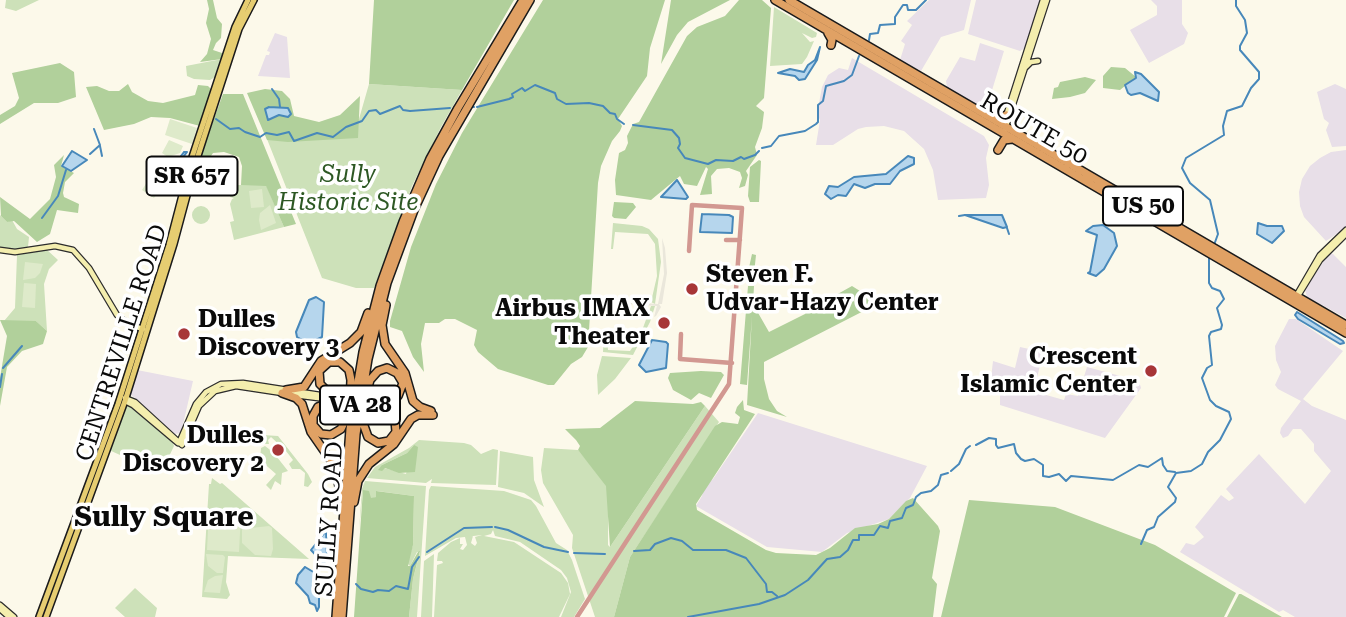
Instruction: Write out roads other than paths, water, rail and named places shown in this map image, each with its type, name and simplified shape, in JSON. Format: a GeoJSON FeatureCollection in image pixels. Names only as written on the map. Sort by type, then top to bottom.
{"type":"FeatureCollection","features":[{"type":"Feature","properties":{"kind":"highway"},"geometry":{"type":"LineString","coordinates":[[505,36],[521,0]]}},
{"type":"Feature","properties":{"kind":"highway"},"geometry":{"type":"LineString","coordinates":[[505,36],[533,0]]}},
{"type":"Feature","properties":{"kind":"highway","name":"ROUTE 50"},"geometry":{"type":"LineString","coordinates":[[775,0],[1205,246]]}},
{"type":"Feature","properties":{"kind":"highway","name":"ROUTE 50"},"geometry":{"type":"LineString","coordinates":[[789,0],[993,119],[1013,139],[1346,325]]}},
{"type":"Feature","properties":{"kind":"highway"},"geometry":{"type":"LineString","coordinates":[[825,29],[831,36],[831,45]]}},
{"type":"Feature","properties":{"kind":"highway","name":"SULLY ROAD"},"geometry":{"type":"LineString","coordinates":[[342,617],[353,453],[364,379],[384,293],[414,210],[452,130],[505,36]]}},
{"type":"Feature","properties":{"kind":"highway","name":"SULLY ROAD"},"geometry":{"type":"LineString","coordinates":[[336,617],[347,457],[354,401],[372,314],[399,231],[439,142],[505,36]]}},
{"type":"Feature","properties":{"kind":"highway"},"geometry":{"type":"LineString","coordinates":[[993,119],[1001,119],[1006,115]]}},
{"type":"Feature","properties":{"kind":"highway"},"geometry":{"type":"LineString","coordinates":[[998,150],[1006,139],[1013,139]]}},
{"type":"Feature","properties":{"kind":"highway"},"geometry":{"type":"LineString","coordinates":[[367,403],[387,412],[395,420],[396,432],[389,441],[376,443],[368,437],[363,424],[375,342],[414,210]]}},
{"type":"Feature","properties":{"kind":"highway"},"geometry":{"type":"LineString","coordinates":[[342,401],[381,271],[399,231]]}},
{"type":"Feature","properties":{"kind":"highway","name":"ROUTE 50"},"geometry":{"type":"LineString","coordinates":[[1296,298],[1346,333]]}},
{"type":"Feature","properties":{"kind":"highway"},"geometry":{"type":"LineString","coordinates":[[354,506],[357,484],[367,466],[394,444],[412,418],[432,413],[413,401],[405,373],[385,344],[382,325],[386,304]]}},
{"type":"Feature","properties":{"kind":"highway"},"geometry":{"type":"LineString","coordinates":[[284,391],[304,387],[323,359],[353,341],[361,332],[369,313]]}},
{"type":"Feature","properties":{"kind":"highway"},"geometry":{"type":"LineString","coordinates":[[340,501],[348,414],[342,401],[320,384],[319,371],[327,362],[338,361],[348,368],[351,380],[342,401]]}},
{"type":"Feature","properties":{"kind":"highway"},"geometry":{"type":"LineString","coordinates":[[343,607],[350,560],[354,506],[367,403],[370,380],[378,371],[387,368],[397,373],[403,383],[398,396],[386,401],[367,403]]}},
{"type":"Feature","properties":{"kind":"highway"},"geometry":{"type":"LineString","coordinates":[[284,391],[301,402],[311,432],[335,465],[340,480],[338,597]]}},
{"type":"Feature","properties":{"kind":"highway"},"geometry":{"type":"LineString","coordinates":[[342,401],[316,409],[312,419],[316,430],[325,435],[335,433],[344,425],[348,414]]}},
{"type":"Feature","properties":{"kind":"main road","name":"CENTREVILLE ROAD"},"geometry":{"type":"LineString","coordinates":[[46,617],[123,398],[169,245],[192,157],[235,27],[248,0]]}},
{"type":"Feature","properties":{"kind":"main road","name":"CENTREVILLE ROAD"},"geometry":{"type":"LineString","coordinates":[[144,328],[174,243],[239,29],[254,0]]}},
{"type":"Feature","properties":{"kind":"main road"},"geometry":{"type":"LineString","coordinates":[[1003,129],[1026,67],[1045,0]]}},
{"type":"Feature","properties":{"kind":"main road"},"geometry":{"type":"LineString","coordinates":[[1003,129],[1045,0]]}},
{"type":"Feature","properties":{"kind":"main road"},"geometry":{"type":"LineString","coordinates":[[1026,67],[1031,62],[1038,61]]}},
{"type":"Feature","properties":{"kind":"main road"},"geometry":{"type":"LineString","coordinates":[[1296,298],[1320,260],[1346,232]]}},
{"type":"Feature","properties":{"kind":"main road"},"geometry":{"type":"LineString","coordinates":[[0,250],[15,252],[52,246],[70,249],[80,256],[89,268],[112,309],[127,321],[144,328]]}},
{"type":"Feature","properties":{"kind":"main road"},"geometry":{"type":"LineString","coordinates":[[123,398],[135,402],[180,444],[188,434],[197,408],[215,391],[238,386],[367,403]]}},
{"type":"Feature","properties":{"kind":"main road","name":"CENTREVILLE ROAD"},"geometry":{"type":"LineString","coordinates":[[39,617],[123,398]]}},
{"type":"Feature","properties":{"kind":"main road"},"geometry":{"type":"LineString","coordinates":[[0,607],[11,617]]}},
{"type":"Feature","properties":{"kind":"water"},"geometry":{"type":"Polygon","coordinates":[[[820,47],[817,60],[805,79],[799,80],[795,76],[778,73],[790,69],[804,72],[815,60],[820,47]]]}},
{"type":"Feature","properties":{"kind":"water"},"geometry":{"type":"Polygon","coordinates":[[[1135,72],[1141,74],[1159,92],[1158,101],[1140,93],[1128,93],[1125,85],[1136,78],[1135,72]]]}},
{"type":"Feature","properties":{"kind":"water"},"geometry":{"type":"Polygon","coordinates":[[[288,108],[291,114],[288,117],[279,115],[268,120],[265,109],[288,108]]]}},
{"type":"Feature","properties":{"kind":"water"},"geometry":{"type":"Polygon","coordinates":[[[72,151],[87,160],[71,171],[62,166],[72,151]]]}},
{"type":"Feature","properties":{"kind":"water"},"geometry":{"type":"Polygon","coordinates":[[[184,152],[187,152],[183,170],[176,180],[169,175],[184,152]]]}},
{"type":"Feature","properties":{"kind":"water"},"geometry":{"type":"Polygon","coordinates":[[[908,156],[914,158],[914,164],[900,171],[890,184],[875,184],[865,188],[854,184],[846,196],[838,195],[831,199],[825,194],[829,186],[838,187],[854,177],[886,174],[908,156]]]}},
{"type":"Feature","properties":{"kind":"water"},"geometry":{"type":"Polygon","coordinates":[[[677,180],[688,197],[661,197],[677,180]]]}},
{"type":"Feature","properties":{"kind":"water"},"geometry":{"type":"Polygon","coordinates":[[[702,214],[733,217],[732,233],[700,232],[702,214]]]}},
{"type":"Feature","properties":{"kind":"water"},"geometry":{"type":"Polygon","coordinates":[[[965,215],[1002,215],[1007,227],[1003,228],[965,215]]]}},
{"type":"Feature","properties":{"kind":"water"},"geometry":{"type":"Polygon","coordinates":[[[1258,223],[1282,226],[1284,231],[1272,243],[1257,234],[1258,223]]]}},
{"type":"Feature","properties":{"kind":"water"},"geometry":{"type":"Polygon","coordinates":[[[1103,225],[1114,233],[1117,246],[1104,269],[1096,276],[1088,273],[1097,235],[1086,231],[1093,226],[1103,225]]]}},
{"type":"Feature","properties":{"kind":"water"},"geometry":{"type":"Polygon","coordinates":[[[316,297],[324,302],[322,337],[304,341],[297,337],[296,332],[309,300],[316,297]]]}},
{"type":"Feature","properties":{"kind":"water"},"geometry":{"type":"Polygon","coordinates":[[[1297,312],[1344,343],[1340,344],[1298,319],[1295,315],[1297,312]]]}},
{"type":"Feature","properties":{"kind":"water"},"geometry":{"type":"Polygon","coordinates":[[[652,340],[668,344],[666,368],[646,372],[639,365],[652,340]]]}},
{"type":"Feature","properties":{"kind":"water"},"geometry":{"type":"Polygon","coordinates":[[[326,531],[327,556],[324,564],[311,550],[326,531]]]}},
{"type":"Feature","properties":{"kind":"water"},"geometry":{"type":"Polygon","coordinates":[[[305,567],[315,573],[319,583],[317,611],[296,583],[298,575],[305,567]]]}},
{"type":"Feature","properties":{"kind":"waterway"},"geometry":{"type":"LineString","coordinates":[[869,40],[870,34],[878,33],[880,25],[895,24],[895,17],[903,5],[907,5],[908,10],[916,10],[926,0]]}},
{"type":"Feature","properties":{"kind":"waterway"},"geometry":{"type":"LineString","coordinates":[[1214,245],[1218,234],[1210,200],[1190,183],[1182,168],[1186,158],[1224,135],[1223,126],[1227,111],[1242,106],[1259,79],[1259,72],[1240,50],[1247,33],[1245,20],[1236,6],[1236,0]]}},
{"type":"Feature","properties":{"kind":"waterway"},"geometry":{"type":"LineString","coordinates":[[762,148],[771,146],[779,136],[805,131],[816,124],[818,105],[823,101],[826,86],[844,81],[852,75],[859,56]]}},
{"type":"Feature","properties":{"kind":"waterway"},"geometry":{"type":"LineString","coordinates":[[477,107],[509,99],[522,88],[525,91],[535,85],[555,93],[557,99],[566,104],[589,103],[603,106],[624,124]]}},
{"type":"Feature","properties":{"kind":"waterway"},"geometry":{"type":"LineString","coordinates":[[272,89],[279,99],[280,107]]}},
{"type":"Feature","properties":{"kind":"waterway"},"geometry":{"type":"LineString","coordinates":[[216,119],[230,129],[239,128],[260,137],[266,133],[277,135],[289,132],[294,141],[317,133],[333,137],[346,127],[362,121],[369,111],[376,110],[380,114],[400,106],[403,110],[410,111],[450,108]]}},
{"type":"Feature","properties":{"kind":"waterway"},"geometry":{"type":"LineString","coordinates":[[633,125],[672,130],[679,138],[678,148],[685,158],[708,164],[716,160],[733,161],[741,157],[744,159],[759,151]]}},
{"type":"Feature","properties":{"kind":"waterway"},"geometry":{"type":"LineString","coordinates":[[90,154],[100,145],[94,129]]}},
{"type":"Feature","properties":{"kind":"waterway"},"geometry":{"type":"LineString","coordinates":[[100,146],[102,156]]}},
{"type":"Feature","properties":{"kind":"waterway"},"geometry":{"type":"LineString","coordinates":[[42,218],[58,196],[66,170]]}},
{"type":"Feature","properties":{"kind":"waterway"},"geometry":{"type":"LineString","coordinates":[[959,216],[965,215]]}},
{"type":"Feature","properties":{"kind":"waterway"},"geometry":{"type":"LineString","coordinates":[[1007,228],[1009,234]]}},
{"type":"Feature","properties":{"kind":"waterway"},"geometry":{"type":"LineString","coordinates":[[1141,544],[1147,530],[1154,527],[1158,517],[1175,502],[1176,498],[1168,487],[1176,473],[1191,471],[1202,464],[1208,452],[1220,440],[1231,419],[1229,412],[1210,400],[1202,378],[1207,368],[1212,365],[1209,336],[1211,332],[1221,329],[1217,308],[1224,299],[1220,291],[1212,288],[1209,283],[1209,256]]}},
{"type":"Feature","properties":{"kind":"waterway"},"geometry":{"type":"LineString","coordinates":[[3,368],[22,346]]}},
{"type":"Feature","properties":{"kind":"waterway"},"geometry":{"type":"LineString","coordinates":[[0,387],[2,374]]}},
{"type":"Feature","properties":{"kind":"waterway"},"geometry":{"type":"LineString","coordinates":[[976,445],[989,438],[996,439],[998,448],[1014,444],[1021,459],[1034,459],[1043,465],[1043,476],[1059,474],[1066,481],[1071,476],[1113,480],[1139,465],[1148,467],[1162,458],[1167,471],[1175,472]]}},
{"type":"Feature","properties":{"kind":"waterway"},"geometry":{"type":"LineString","coordinates":[[951,471],[959,464],[970,446]]}},
{"type":"Feature","properties":{"kind":"waterway"},"geometry":{"type":"LineString","coordinates":[[688,617],[759,604],[785,595],[808,580],[827,559],[840,557],[848,550],[853,540],[859,540],[859,535],[874,535],[880,526],[888,528],[890,521],[902,518],[906,508],[913,505],[916,497],[931,491],[938,485],[941,475],[948,473]]}},
{"type":"Feature","properties":{"kind":"waterway"},"geometry":{"type":"LineString","coordinates":[[427,552],[464,528],[492,527]]}},
{"type":"Feature","properties":{"kind":"waterway"},"geometry":{"type":"LineString","coordinates":[[495,527],[508,530],[544,547],[568,552]]}},
{"type":"Feature","properties":{"kind":"waterway"},"geometry":{"type":"LineString","coordinates":[[634,551],[650,550],[655,544],[671,538],[682,541],[693,550],[726,550],[746,558],[766,584],[767,592],[777,596]]}},
{"type":"Feature","properties":{"kind":"waterway"},"geometry":{"type":"LineString","coordinates":[[574,553],[605,554]]}},
{"type":"Feature","properties":{"kind":"waterway"},"geometry":{"type":"LineString","coordinates":[[356,584],[361,589],[373,592],[389,591],[396,586],[408,589],[412,567],[419,557]]}},
{"type":"Feature","properties":{"kind":"waterway"},"geometry":{"type":"LineString","coordinates":[[327,575],[328,581],[332,583]]}},
{"type":"Feature","properties":{"kind":"place","name":"Steven F. Udvar-Hazy Center"},"geometry":{"type":"Point","coordinates":[692,289]}},
{"type":"Feature","properties":{"kind":"place","name":"Airbus IMAX Theater"},"geometry":{"type":"Point","coordinates":[664,323]}},
{"type":"Feature","properties":{"kind":"place","name":"Dulles Discovery 3"},"geometry":{"type":"Point","coordinates":[184,334]}},
{"type":"Feature","properties":{"kind":"place","name":"Crescent Islamic Center"},"geometry":{"type":"Point","coordinates":[1151,371]}},
{"type":"Feature","properties":{"kind":"place","name":"Dulles Discovery 2"},"geometry":{"type":"Point","coordinates":[278,450]}},
{"type":"Feature","properties":{"kind":"district","name":"Sully Square"},"geometry":{"type":"Point","coordinates":[164,518]}},
{"type":"Feature","properties":{"kind":"park label","name":"Sully Historic Site"},"geometry":{"type":"Point","coordinates":[348,189]}}]}
